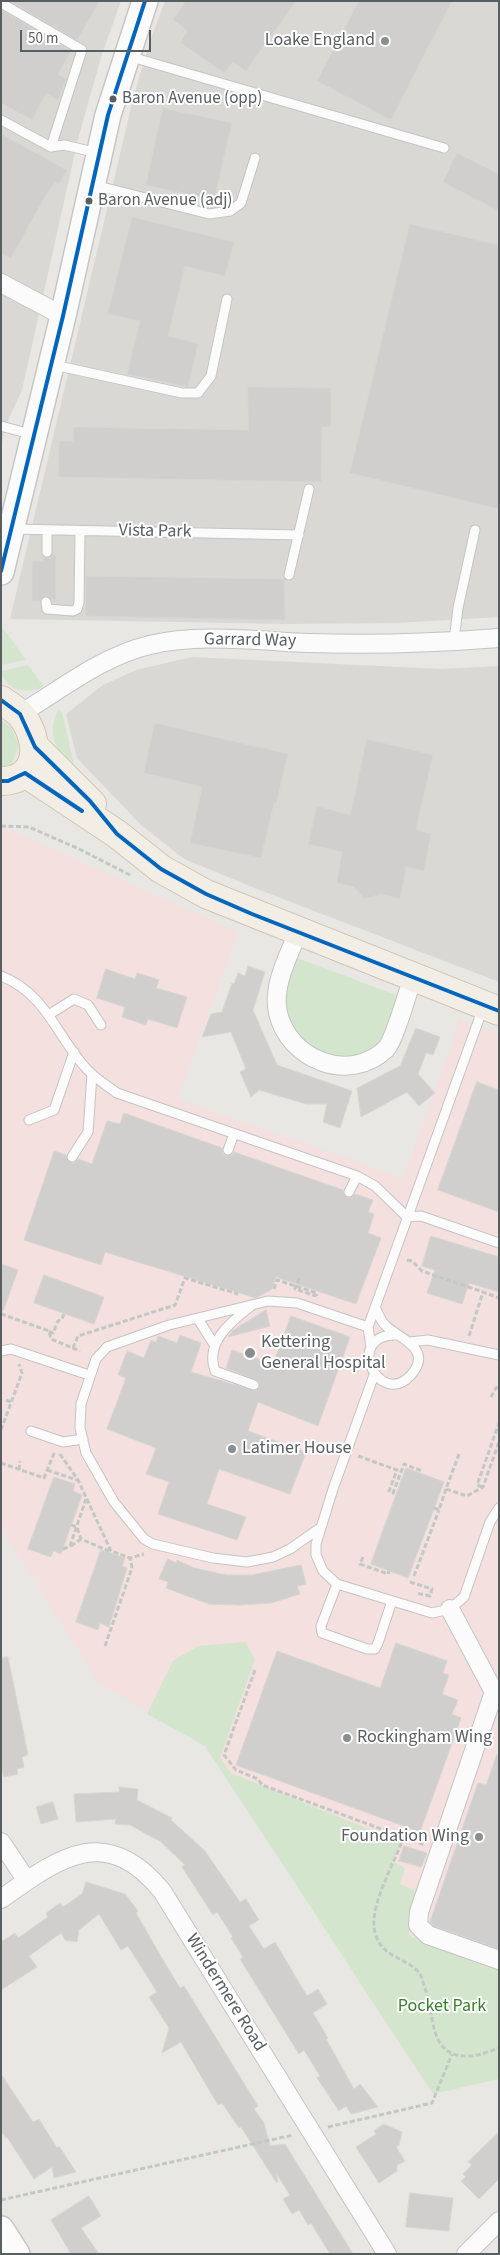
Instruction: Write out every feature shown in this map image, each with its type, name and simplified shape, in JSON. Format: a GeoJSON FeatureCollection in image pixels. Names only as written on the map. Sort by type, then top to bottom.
{"type":"FeatureCollection","features":[{"type":"Feature","properties":{"kind":"main road"},"geometry":{"type":"LineString","coordinates":[[11,707],[28,728],[35,747],[34,764],[13,777],[117,834],[161,869],[206,894],[491,1008]]}},
{"type":"Feature","properties":{"kind":"main road"},"geometry":{"type":"LineString","coordinates":[[35,747],[90,801],[117,834]]}},
{"type":"Feature","properties":{"kind":"street"},"geometry":{"type":"LineString","coordinates":[[1,572],[51,364],[98,154],[125,56],[145,1]]}},
{"type":"Feature","properties":{"kind":"street"},"geometry":{"type":"LineString","coordinates":[[1,283],[25,303],[62,316]]}},
{"type":"Feature","properties":{"kind":"street","name":"Garrard Way"},"geometry":{"type":"LineString","coordinates":[[11,707],[126,652],[151,644],[217,639],[332,644],[499,638]]}},
{"type":"Feature","properties":{"kind":"street"},"geometry":{"type":"LineString","coordinates":[[298,932],[280,976],[278,1012],[293,1044],[309,1057],[330,1064],[352,1065],[370,1060],[387,1048],[413,978]]}},
{"type":"Feature","properties":{"kind":"street"},"geometry":{"type":"LineString","coordinates":[[450,1609],[494,1692],[419,1912],[418,1925],[428,1934],[499,1960]]}},
{"type":"Feature","properties":{"kind":"street"},"geometry":{"type":"LineString","coordinates":[[1,1842],[27,1881]]}},
{"type":"Feature","properties":{"kind":"street","name":"Windermere Road"},"geometry":{"type":"LineString","coordinates":[[1,1899],[51,1865],[66,1858],[90,1852],[118,1856],[142,1869],[167,1899],[387,2254]]}},
{"type":"Feature","properties":{"kind":"street"},"geometry":{"type":"LineString","coordinates":[[466,2254],[499,2221]]}},
{"type":"Feature","properties":{"kind":"lane"},"geometry":{"type":"LineString","coordinates":[[1,3],[82,50],[51,147]]}},
{"type":"Feature","properties":{"kind":"lane"},"geometry":{"type":"LineString","coordinates":[[125,56],[444,148]]}},
{"type":"Feature","properties":{"kind":"lane"},"geometry":{"type":"LineString","coordinates":[[1,120],[51,147],[64,145],[98,154]]}},
{"type":"Feature","properties":{"kind":"lane"},"geometry":{"type":"LineString","coordinates":[[92,184],[209,214],[230,211],[241,203],[255,158]]}},
{"type":"Feature","properties":{"kind":"lane"},"geometry":{"type":"LineString","coordinates":[[51,364],[182,393],[198,393],[211,376],[227,299]]}},
{"type":"Feature","properties":{"kind":"lane"},"geometry":{"type":"LineString","coordinates":[[1,426],[34,435]]}},
{"type":"Feature","properties":{"kind":"lane"},"geometry":{"type":"LineString","coordinates":[[289,575],[309,489]]}},
{"type":"Feature","properties":{"kind":"lane","name":"Vista Park"},"geometry":{"type":"LineString","coordinates":[[12,529],[299,535]]}},
{"type":"Feature","properties":{"kind":"lane"},"geometry":{"type":"LineString","coordinates":[[47,530],[47,552]]}},
{"type":"Feature","properties":{"kind":"lane"},"geometry":{"type":"LineString","coordinates":[[454,641],[458,608],[475,530]]}},
{"type":"Feature","properties":{"kind":"lane"},"geometry":{"type":"LineString","coordinates":[[46,602],[47,608],[51,610],[77,609],[80,531]]}},
{"type":"Feature","properties":{"kind":"lane"},"geometry":{"type":"LineString","coordinates":[[1,976],[33,996],[50,1014],[74,1052],[92,1074],[118,1093],[357,1176],[375,1186],[407,1217],[421,1216],[499,1243]]}},
{"type":"Feature","properties":{"kind":"lane"},"geometry":{"type":"LineString","coordinates":[[50,1014],[74,999],[88,1005],[101,1025]]}},
{"type":"Feature","properties":{"kind":"lane"},"geometry":{"type":"LineString","coordinates":[[376,1309],[384,1325],[410,1342],[417,1354],[415,1368],[410,1375],[396,1383],[388,1383],[374,1375],[369,1362],[372,1347],[368,1327],[376,1309],[407,1217],[491,1008]]}},
{"type":"Feature","properties":{"kind":"lane"},"geometry":{"type":"LineString","coordinates":[[29,1120],[54,1110],[74,1052]]}},
{"type":"Feature","properties":{"kind":"lane"},"geometry":{"type":"LineString","coordinates":[[72,1157],[88,1132],[92,1074]]}},
{"type":"Feature","properties":{"kind":"lane"},"geometry":{"type":"LineString","coordinates":[[228,1150],[234,1134]]}},
{"type":"Feature","properties":{"kind":"lane"},"geometry":{"type":"LineString","coordinates":[[349,1192],[357,1176]]}},
{"type":"Feature","properties":{"kind":"lane"},"geometry":{"type":"LineString","coordinates":[[320,1528],[290,1549],[273,1557],[247,1562],[213,1558],[153,1544],[144,1539],[114,1502],[86,1453],[80,1428],[81,1404],[89,1375],[96,1360],[107,1347],[169,1325],[268,1301],[297,1303],[368,1327]]}},
{"type":"Feature","properties":{"kind":"lane"},"geometry":{"type":"LineString","coordinates":[[254,1304],[227,1325],[215,1346],[211,1361],[215,1371],[254,1385]]}},
{"type":"Feature","properties":{"kind":"lane"},"geometry":{"type":"LineString","coordinates":[[198,1318],[215,1346]]}},
{"type":"Feature","properties":{"kind":"lane"},"geometry":{"type":"LineString","coordinates":[[372,1347],[382,1337],[398,1335]]}},
{"type":"Feature","properties":{"kind":"lane"},"geometry":{"type":"LineString","coordinates":[[410,1342],[428,1340],[499,1355]]}},
{"type":"Feature","properties":{"kind":"lane"},"geometry":{"type":"LineString","coordinates":[[1,1351],[12,1349],[89,1375]]}},
{"type":"Feature","properties":{"kind":"lane"},"geometry":{"type":"LineString","coordinates":[[374,1375],[320,1528],[316,1555],[323,1571],[337,1584],[432,1614],[450,1609],[464,1597],[490,1522],[499,1508]]}},
{"type":"Feature","properties":{"kind":"lane"},"geometry":{"type":"LineString","coordinates":[[31,1432],[63,1442],[82,1439]]}},
{"type":"Feature","properties":{"kind":"lane"},"geometry":{"type":"LineString","coordinates":[[337,1584],[321,1626],[322,1633],[367,1649],[375,1649],[392,1601]]}},
{"type":"Feature","properties":{"kind":"path"},"geometry":{"type":"LineString","coordinates":[[406,1260],[412,1261],[422,1271],[499,1298]]}},
{"type":"Feature","properties":{"kind":"path"},"geometry":{"type":"LineString","coordinates":[[73,1348],[78,1336],[175,1305],[185,1278],[247,1297]]}},
{"type":"Feature","properties":{"kind":"path"},"geometry":{"type":"LineString","coordinates":[[268,1294],[274,1291],[277,1280],[317,1293],[316,1296],[295,1289],[300,1278]]}},
{"type":"Feature","properties":{"kind":"path"},"geometry":{"type":"LineString","coordinates":[[490,1295],[492,1290]]}},
{"type":"Feature","properties":{"kind":"path"},"geometry":{"type":"LineString","coordinates":[[468,1339],[483,1292]]}},
{"type":"Feature","properties":{"kind":"path"},"geometry":{"type":"LineString","coordinates":[[1,1314],[53,1333],[58,1321],[62,1319],[64,1314]]}},
{"type":"Feature","properties":{"kind":"path"},"geometry":{"type":"LineString","coordinates":[[49,1331],[51,1339],[80,1351]]}},
{"type":"Feature","properties":{"kind":"path"},"geometry":{"type":"LineString","coordinates":[[2,1427],[22,1373],[17,1359]]}},
{"type":"Feature","properties":{"kind":"path"},"geometry":{"type":"LineString","coordinates":[[491,1397],[496,1388],[499,1387]]}},
{"type":"Feature","properties":{"kind":"path"},"geometry":{"type":"LineString","coordinates":[[6,1400],[11,1402]]}},
{"type":"Feature","properties":{"kind":"path"},"geometry":{"type":"LineString","coordinates":[[483,1487],[477,1485],[499,1424]]}},
{"type":"Feature","properties":{"kind":"path"},"geometry":{"type":"LineString","coordinates":[[446,1489],[467,1496],[483,1487],[499,1442]]}},
{"type":"Feature","properties":{"kind":"path"},"geometry":{"type":"LineString","coordinates":[[56,1447],[78,1480],[111,1551]]}},
{"type":"Feature","properties":{"kind":"path"},"geometry":{"type":"LineString","coordinates":[[414,1576],[437,1509],[459,1454]]}},
{"type":"Feature","properties":{"kind":"path"},"geometry":{"type":"LineString","coordinates":[[355,1455],[396,1470],[389,1492],[393,1493],[404,1464],[422,1471]]}},
{"type":"Feature","properties":{"kind":"path"},"geometry":{"type":"LineString","coordinates":[[19,1470],[20,1461]]}},
{"type":"Feature","properties":{"kind":"path"},"geometry":{"type":"LineString","coordinates":[[47,1470],[78,1480]]}},
{"type":"Feature","properties":{"kind":"path"},"geometry":{"type":"LineString","coordinates":[[70,1546],[83,1502],[86,1498]]}},
{"type":"Feature","properties":{"kind":"path"},"geometry":{"type":"LineString","coordinates":[[72,1525],[77,1527],[81,1539],[130,1558],[144,1554]]}},
{"type":"Feature","properties":{"kind":"path"},"geometry":{"type":"LineString","coordinates":[[63,1549],[81,1539]]}},
{"type":"Feature","properties":{"kind":"path"},"geometry":{"type":"LineString","coordinates":[[363,1557],[360,1564],[388,1574],[389,1571]]}},
{"type":"Feature","properties":{"kind":"path"},"geometry":{"type":"LineString","coordinates":[[105,1646],[132,1568],[130,1558]]}},
{"type":"Feature","properties":{"kind":"path"},"geometry":{"type":"LineString","coordinates":[[408,1590],[430,1596],[432,1589],[410,1582]]}},
{"type":"Feature","properties":{"kind":"path"},"geometry":{"type":"LineString","coordinates":[[255,1670],[224,1755],[236,1770],[258,1779],[262,1785],[421,1842],[439,1853]]}},
{"type":"Feature","properties":{"kind":"path"},"geometry":{"type":"LineString","coordinates":[[404,1836],[374,1910],[374,1928],[383,1947],[395,1958],[420,1974],[429,1998],[438,2041],[446,2051],[452,2054],[470,2056],[499,2048]]}},
{"type":"Feature","properties":{"kind":"path"},"geometry":{"type":"LineString","coordinates":[[325,2128],[432,2103],[452,2054]]}},
{"type":"Feature","properties":{"kind":"path"},"geometry":{"type":"LineString","coordinates":[[1,2200],[298,2134]]}},
{"type":"Feature","properties":{"kind":"shaded area"},"geometry":{"type":"Polygon","coordinates":[[[1,1],[121,1],[102,54],[78,139],[22,390],[5,427],[1,449],[1,1]]]}},
{"type":"Feature","properties":{"kind":"shaded area"},"geometry":{"type":"Polygon","coordinates":[[[165,1],[499,1],[499,617],[396,623],[285,624],[10,619],[134,95],[150,41],[165,1]]]}},
{"type":"Feature","properties":{"kind":"shaded area"},"geometry":{"type":"Polygon","coordinates":[[[192,657],[441,669],[499,666],[499,982],[184,859],[140,824],[77,758],[66,714],[103,685],[136,670],[192,657]]]}},
{"type":"Feature","properties":{"kind":"shaded area","name":"Kettering General Hospital"},"geometry":{"type":"Polygon","coordinates":[[[1,826],[238,932],[178,1099],[403,1178],[459,1019],[499,1034],[499,2079],[433,2094],[205,1746],[99,1683],[1,1528],[1,826]]]}},
{"type":"Feature","properties":{"kind":"green space"},"geometry":{"type":"Polygon","coordinates":[[[1,629],[4,629],[26,660],[1,665],[1,629]]]}},
{"type":"Feature","properties":{"kind":"green space"},"geometry":{"type":"Polygon","coordinates":[[[28,665],[44,687],[24,690],[12,687],[7,683],[1,671],[28,665]]]}},
{"type":"Feature","properties":{"kind":"green space"},"geometry":{"type":"Polygon","coordinates":[[[59,709],[62,712],[74,764],[70,767],[56,747],[54,740],[53,725],[59,709]]]}},
{"type":"Feature","properties":{"kind":"green space"},"geometry":{"type":"Polygon","coordinates":[[[1,719],[11,728],[19,744],[12,764],[1,767],[1,719]]]}},
{"type":"Feature","properties":{"kind":"green space"},"geometry":{"type":"Polygon","coordinates":[[[295,957],[401,997],[385,1037],[377,1045],[360,1056],[325,1057],[295,1038],[282,1002],[295,957]]]}},
{"type":"Feature","properties":{"kind":"green space","name":"Pocket Park"},"geometry":{"type":"Polygon","coordinates":[[[245,1642],[255,1659],[220,1758],[231,1773],[400,1842],[394,1862],[405,1868],[400,1884],[421,1893],[408,1935],[499,1967],[499,2079],[433,2094],[205,1746],[147,1714],[173,1661],[198,1646],[245,1642]]]}},
{"type":"Feature","properties":{"kind":"building"},"geometry":{"type":"Polygon","coordinates":[[[10,1],[100,1],[77,40],[10,1]]]}},
{"type":"Feature","properties":{"kind":"building"},"geometry":{"type":"Polygon","coordinates":[[[186,1],[296,1],[246,71],[233,62],[224,73],[180,42],[188,31],[173,20],[186,1]]]}},
{"type":"Feature","properties":{"kind":"building","name":"Loake England"},"geometry":{"type":"Polygon","coordinates":[[[359,1],[452,1],[391,120],[317,81],[359,1]]]}},
{"type":"Feature","properties":{"kind":"building"},"geometry":{"type":"Polygon","coordinates":[[[1,10],[71,51],[58,74],[66,79],[58,100],[46,93],[32,120],[1,103],[1,10]]]}},
{"type":"Feature","properties":{"kind":"building"},"geometry":{"type":"Polygon","coordinates":[[[163,108],[232,123],[214,200],[146,185],[163,108]]]}},
{"type":"Feature","properties":{"kind":"building"},"geometry":{"type":"Polygon","coordinates":[[[1,134],[67,170],[59,184],[56,182],[48,191],[11,258],[1,253],[1,134]]]}},
{"type":"Feature","properties":{"kind":"building"},"geometry":{"type":"Polygon","coordinates":[[[457,153],[499,174],[499,211],[443,182],[457,153]]]}},
{"type":"Feature","properties":{"kind":"building"},"geometry":{"type":"Polygon","coordinates":[[[132,217],[234,242],[225,276],[185,266],[168,336],[198,344],[188,387],[127,374],[140,321],[108,314],[132,217]]]}},
{"type":"Feature","properties":{"kind":"building"},"geometry":{"type":"Polygon","coordinates":[[[410,224],[499,245],[499,509],[350,473],[410,224]]]}},
{"type":"Feature","properties":{"kind":"building"},"geometry":{"type":"Polygon","coordinates":[[[248,387],[331,388],[331,427],[322,427],[321,482],[58,477],[59,441],[73,441],[74,427],[248,430],[248,387]]]}},
{"type":"Feature","properties":{"kind":"building"},"geometry":{"type":"Polygon","coordinates":[[[53,554],[56,554],[56,601],[46,596],[40,601],[32,601],[32,561],[43,561],[43,557],[50,558],[53,554]]]}},
{"type":"Feature","properties":{"kind":"building"},"geometry":{"type":"Polygon","coordinates":[[[86,576],[284,579],[285,620],[86,616],[86,576]]]}},
{"type":"Feature","properties":{"kind":"building"},"geometry":{"type":"Polygon","coordinates":[[[155,723],[288,754],[261,858],[190,843],[202,787],[144,773],[155,723]]]}},
{"type":"Feature","properties":{"kind":"building"},"geometry":{"type":"Polygon","coordinates":[[[367,739],[433,755],[416,829],[431,834],[424,871],[406,867],[400,899],[381,894],[365,899],[354,887],[337,883],[342,852],[308,844],[317,806],[350,815],[367,739]]]}},
{"type":"Feature","properties":{"kind":"building"},"geometry":{"type":"Polygon","coordinates":[[[248,966],[265,972],[253,1010],[277,1065],[352,1091],[340,1128],[323,1122],[327,1104],[306,1104],[259,1090],[251,1097],[240,1072],[246,1069],[231,1032],[202,1037],[211,1014],[222,1012],[232,983],[234,984],[238,973],[245,976],[248,966]]]}},
{"type":"Feature","properties":{"kind":"building"},"geometry":{"type":"Polygon","coordinates":[[[106,969],[135,979],[137,973],[159,980],[156,988],[187,997],[177,1028],[148,1019],[146,1025],[122,1017],[125,1007],[97,998],[106,969]]]}},
{"type":"Feature","properties":{"kind":"building"},"geometry":{"type":"Polygon","coordinates":[[[416,1028],[440,1037],[433,1055],[426,1053],[418,1074],[435,1093],[419,1106],[407,1092],[361,1117],[357,1088],[400,1066],[416,1028]]]}},
{"type":"Feature","properties":{"kind":"building"},"geometry":{"type":"Polygon","coordinates":[[[477,1082],[499,1090],[499,1212],[438,1190],[477,1082]]]}},
{"type":"Feature","properties":{"kind":"building"},"geometry":{"type":"Polygon","coordinates":[[[124,1113],[222,1148],[223,1154],[226,1156],[232,1155],[234,1152],[343,1190],[347,1198],[355,1194],[373,1200],[368,1212],[374,1214],[368,1233],[381,1238],[356,1304],[276,1277],[272,1289],[256,1298],[105,1252],[101,1265],[24,1240],[54,1151],[66,1155],[69,1162],[74,1163],[78,1159],[92,1164],[107,1121],[120,1124],[124,1113]]]}},
{"type":"Feature","properties":{"kind":"building"},"geometry":{"type":"Polygon","coordinates":[[[431,1236],[499,1257],[499,1292],[469,1283],[462,1304],[427,1293],[435,1270],[422,1266],[431,1236]]]}},
{"type":"Feature","properties":{"kind":"building"},"geometry":{"type":"Polygon","coordinates":[[[1,1264],[18,1270],[3,1311],[1,1311],[1,1264]]]}},
{"type":"Feature","properties":{"kind":"building"},"geometry":{"type":"Polygon","coordinates":[[[44,1275],[104,1297],[94,1324],[34,1303],[44,1275]]]}},
{"type":"Feature","properties":{"kind":"building"},"geometry":{"type":"Polygon","coordinates":[[[266,1310],[270,1326],[228,1337],[232,1331],[266,1310]]]}},
{"type":"Feature","properties":{"kind":"building"},"geometry":{"type":"Polygon","coordinates":[[[291,1316],[350,1337],[318,1426],[258,1402],[248,1431],[306,1452],[290,1494],[219,1469],[207,1504],[246,1517],[237,1540],[158,1514],[169,1482],[146,1474],[156,1448],[107,1429],[126,1378],[118,1375],[127,1351],[144,1358],[151,1340],[156,1342],[158,1336],[177,1343],[180,1335],[201,1343],[191,1372],[256,1391],[260,1387],[258,1381],[226,1368],[232,1350],[273,1364],[291,1316]]]}},
{"type":"Feature","properties":{"kind":"building"},"geometry":{"type":"Polygon","coordinates":[[[406,1468],[444,1482],[408,1578],[371,1564],[406,1468]]]}},
{"type":"Feature","properties":{"kind":"building"},"geometry":{"type":"Polygon","coordinates":[[[54,1477],[75,1484],[73,1491],[82,1495],[61,1554],[53,1551],[51,1557],[28,1549],[54,1477]]]}},
{"type":"Feature","properties":{"kind":"building"},"geometry":{"type":"Polygon","coordinates":[[[101,1550],[125,1558],[122,1566],[127,1568],[109,1627],[100,1623],[98,1630],[76,1622],[101,1550]]]}},
{"type":"Feature","properties":{"kind":"building"},"geometry":{"type":"Polygon","coordinates":[[[168,1559],[176,1563],[177,1560],[194,1568],[226,1575],[252,1575],[301,1565],[306,1584],[297,1586],[300,1594],[271,1603],[209,1604],[166,1588],[168,1582],[159,1579],[168,1559]]]}},
{"type":"Feature","properties":{"kind":"building","name":"Rockingham Wing"},"geometry":{"type":"Polygon","coordinates":[[[396,1643],[447,1661],[443,1673],[449,1675],[442,1694],[458,1700],[452,1714],[461,1718],[420,1832],[236,1765],[277,1651],[380,1688],[396,1643]]]}},
{"type":"Feature","properties":{"kind":"building"},"geometry":{"type":"Polygon","coordinates":[[[8,1657],[28,1755],[22,1757],[24,1767],[17,1769],[18,1774],[4,1777],[1,1767],[1,1658],[8,1657]]]}},
{"type":"Feature","properties":{"kind":"building","name":"Foundation Wing"},"geometry":{"type":"Polygon","coordinates":[[[497,1755],[499,1756],[499,1949],[434,1926],[430,1922],[478,1783],[486,1785],[497,1755]]]}},
{"type":"Feature","properties":{"kind":"building"},"geometry":{"type":"Polygon","coordinates":[[[119,1787],[138,1789],[137,1800],[172,1818],[171,1820],[205,1851],[240,1902],[246,1899],[259,1920],[249,1926],[264,1949],[275,1942],[307,1996],[318,1989],[327,2004],[313,2013],[328,2038],[326,2039],[354,2089],[360,2084],[378,2107],[351,2114],[346,2106],[339,2111],[317,2078],[320,2076],[304,2050],[299,2054],[240,1959],[243,1957],[217,1912],[213,1915],[182,1867],[185,1865],[161,1842],[130,1825],[115,1824],[116,1819],[76,1822],[74,1794],[119,1792],[119,1787]]]}},
{"type":"Feature","properties":{"kind":"building"},"geometry":{"type":"Polygon","coordinates":[[[53,1802],[58,1819],[41,1824],[36,1807],[53,1802]]]}},
{"type":"Feature","properties":{"kind":"building"},"geometry":{"type":"Polygon","coordinates":[[[404,1846],[427,1853],[421,1867],[399,1861],[404,1846]]]}},
{"type":"Feature","properties":{"kind":"building"},"geometry":{"type":"Polygon","coordinates":[[[86,1882],[125,1894],[138,1911],[136,1913],[180,1988],[184,1986],[258,2106],[254,2109],[264,2123],[270,2146],[285,2144],[353,2254],[330,2254],[311,2223],[308,2225],[299,2210],[292,2214],[283,2199],[290,2195],[276,2173],[278,2182],[276,2182],[241,2127],[239,2128],[222,2103],[218,2105],[181,2042],[162,2053],[169,2028],[149,1997],[157,1992],[128,1946],[121,1950],[99,1914],[79,1930],[77,1942],[65,1940],[61,1933],[29,1956],[37,1967],[1,1990],[1,1942],[15,1933],[18,1938],[48,1917],[46,1913],[60,1903],[63,1907],[82,1894],[86,1882]]]}},
{"type":"Feature","properties":{"kind":"building"},"geometry":{"type":"Polygon","coordinates":[[[1,2074],[33,2122],[39,2119],[57,2148],[59,2146],[76,2172],[54,2178],[52,2167],[34,2179],[7,2137],[1,2131],[1,2074]]]}},
{"type":"Feature","properties":{"kind":"building"},"geometry":{"type":"Polygon","coordinates":[[[384,2124],[402,2132],[399,2145],[396,2147],[405,2161],[397,2165],[397,2171],[379,2183],[356,2147],[376,2134],[374,2131],[384,2124]]]}},
{"type":"Feature","properties":{"kind":"building"},"geometry":{"type":"Polygon","coordinates":[[[499,2132],[499,2179],[479,2199],[461,2181],[466,2177],[463,2174],[472,2165],[468,2162],[499,2132]]]}},
{"type":"Feature","properties":{"kind":"building"},"geometry":{"type":"Polygon","coordinates":[[[410,2193],[453,2198],[449,2231],[406,2227],[410,2193]]]}},
{"type":"Feature","properties":{"kind":"building"},"geometry":{"type":"Polygon","coordinates":[[[89,2196],[101,2216],[81,2228],[99,2254],[71,2254],[51,2220],[89,2196]]]}},
{"type":"Feature","properties":{"kind":"transit line"},"geometry":{"type":"LineString","coordinates":[[1,571],[63,316],[108,115],[145,1]]}},
{"type":"Feature","properties":{"kind":"transit line"},"geometry":{"type":"LineString","coordinates":[[1,700],[20,714],[35,747],[90,801],[117,834],[161,869],[206,894],[252,914],[499,1011]]}},
{"type":"Feature","properties":{"kind":"transit line"},"geometry":{"type":"LineString","coordinates":[[1,781],[8,781],[25,773],[82,811]]}},
{"type":"Feature","properties":{"kind":"place","name":"Loake England"},"geometry":{"type":"Point","coordinates":[385,41]}},
{"type":"Feature","properties":{"kind":"place","name":"Baron Avenue (opp)"},"geometry":{"type":"Point","coordinates":[113,99]}},
{"type":"Feature","properties":{"kind":"place","name":"Baron Avenue (adj)"},"geometry":{"type":"Point","coordinates":[89,201]}},
{"type":"Feature","properties":{"kind":"place","name":"Kettering General Hospital"},"geometry":{"type":"Point","coordinates":[250,1353]}},
{"type":"Feature","properties":{"kind":"place","name":"Latimer House"},"geometry":{"type":"Point","coordinates":[232,1449]}},
{"type":"Feature","properties":{"kind":"place","name":"Rockingham Wing"},"geometry":{"type":"Point","coordinates":[347,1738]}},
{"type":"Feature","properties":{"kind":"place","name":"Foundation Wing"},"geometry":{"type":"Point","coordinates":[479,1837]}}]}
